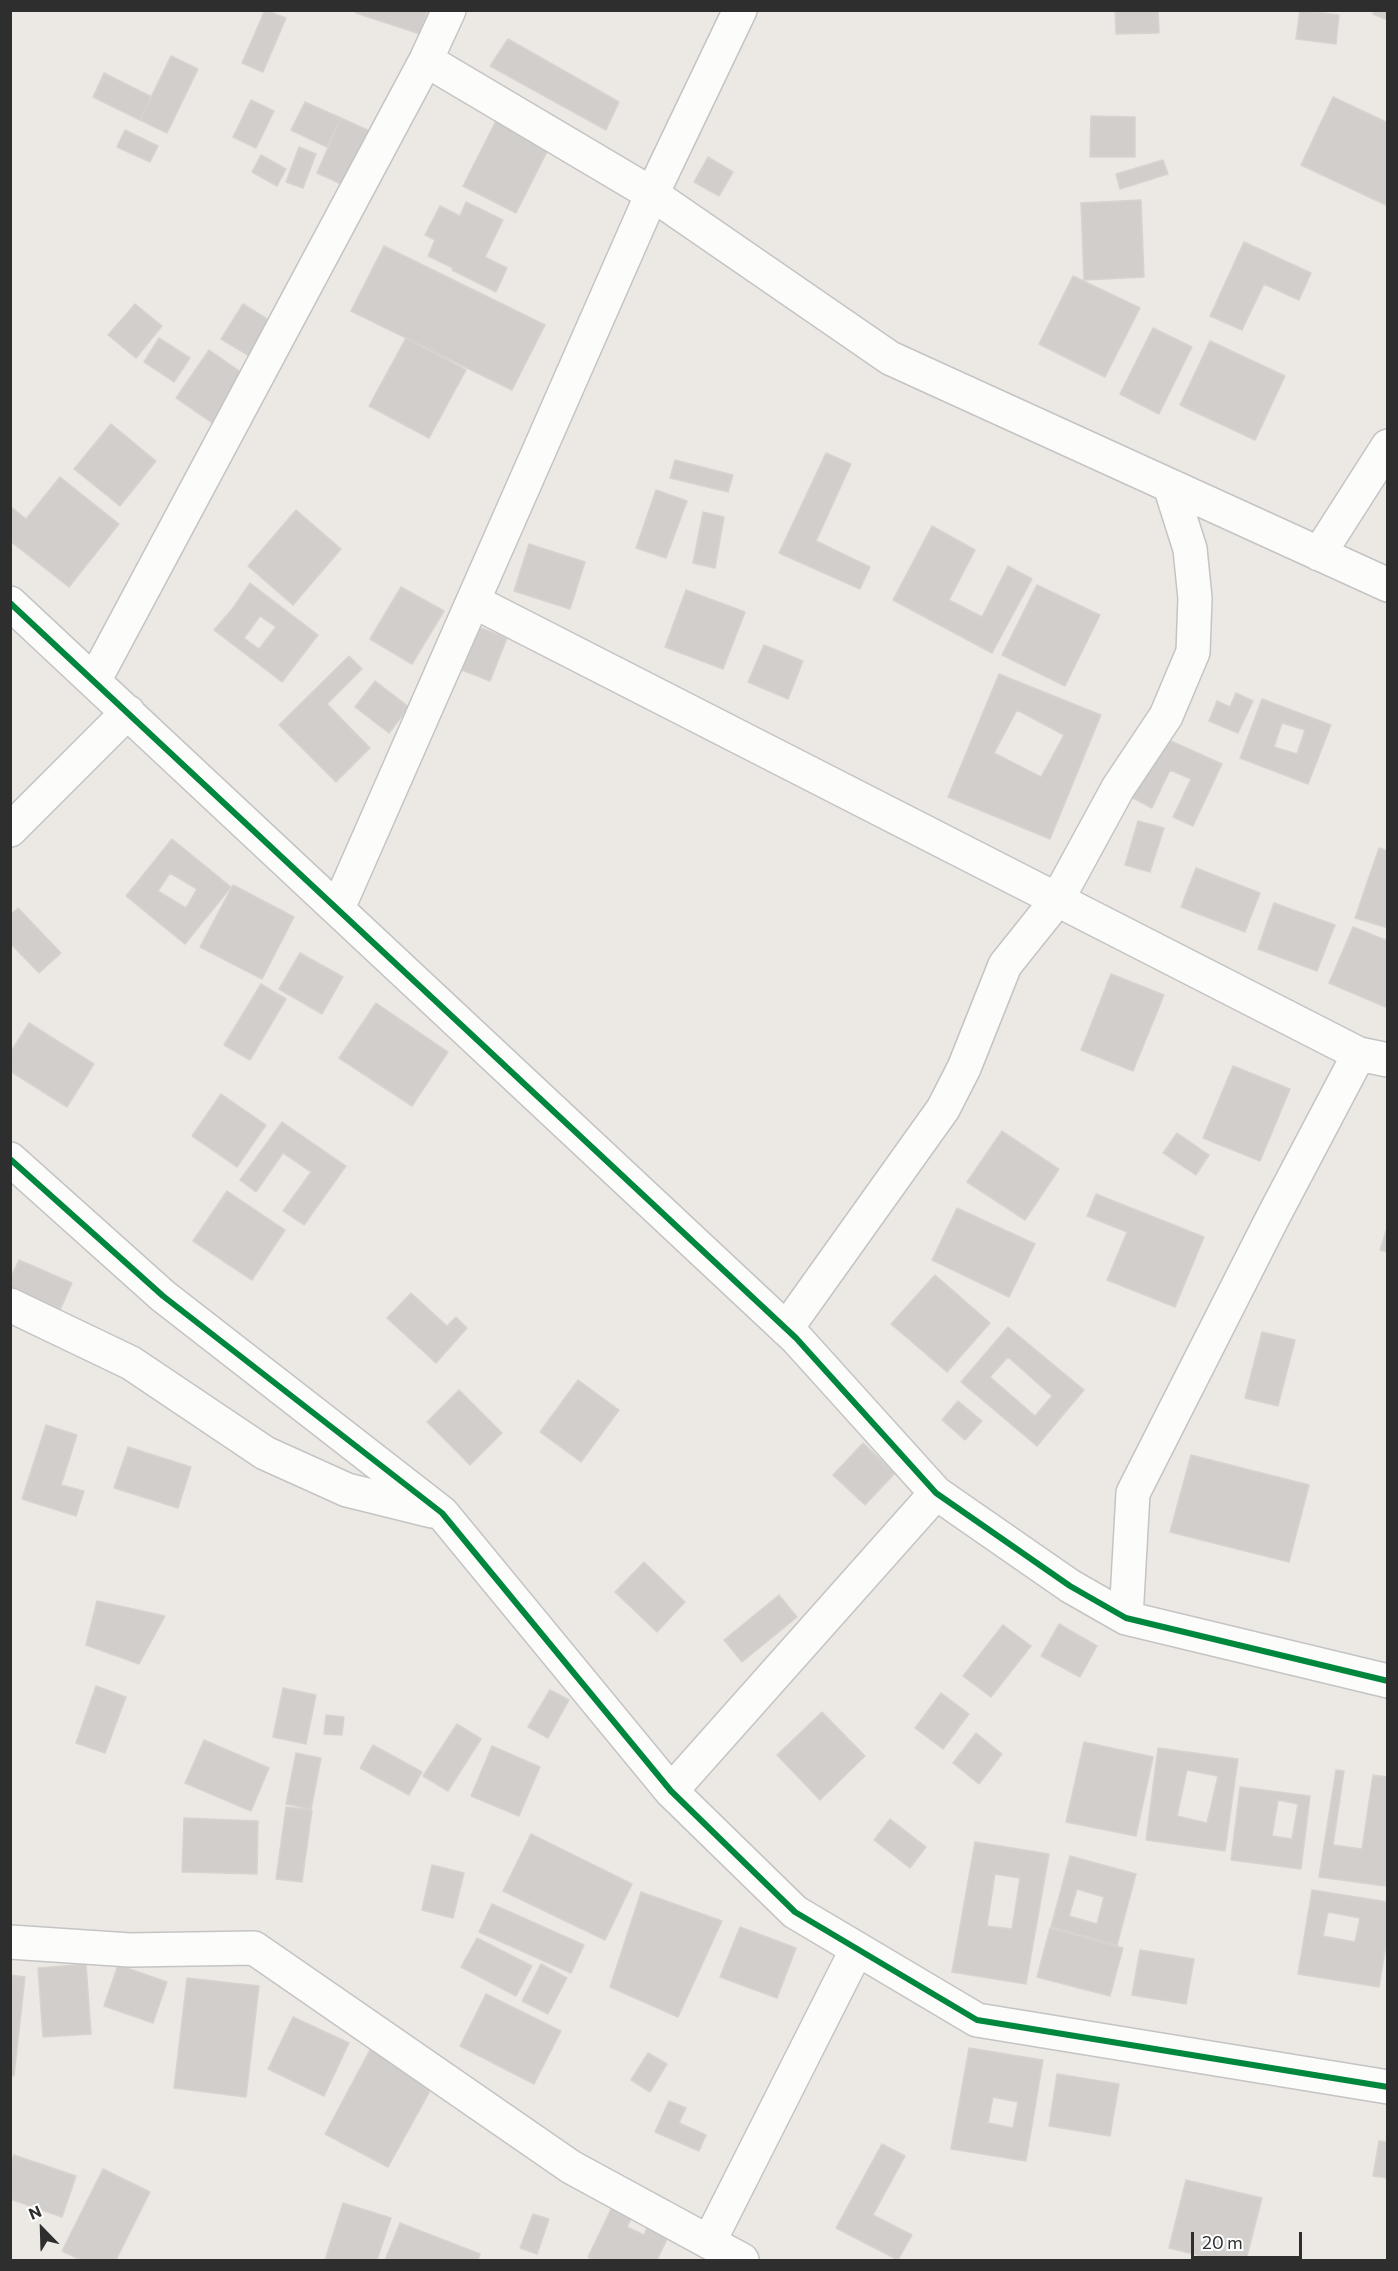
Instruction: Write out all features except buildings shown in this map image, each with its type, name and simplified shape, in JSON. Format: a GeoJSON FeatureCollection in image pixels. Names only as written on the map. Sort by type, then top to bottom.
{"type":"FeatureCollection","features":[{"type":"Feature","properties":{"kind":"street"},"geometry":{"type":"LineString","coordinates":[[94,681],[426,60],[449,10]]}},
{"type":"Feature","properties":{"kind":"street"},"geometry":{"type":"LineString","coordinates":[[338,908],[652,194],[740,10]]}},
{"type":"Feature","properties":{"kind":"street"},"geometry":{"type":"LineString","coordinates":[[426,60],[652,194],[890,358],[1388,585]]}},
{"type":"Feature","properties":{"kind":"street"},"geometry":{"type":"LineString","coordinates":[[1319,554],[1388,446]]}},
{"type":"Feature","properties":{"kind":"street"},"geometry":{"type":"LineString","coordinates":[[786,1329],[943,1109],[964,1068],[1005,965],[1057,900],[1118,788],[1166,716],[1193,652],[1195,598],[1190,549],[1170,486]]}},
{"type":"Feature","properties":{"kind":"street"},"geometry":{"type":"LineString","coordinates":[[473,601],[1057,900],[1373,1057],[1272,1217],[1132,1493],[1126,1618]]}},
{"type":"Feature","properties":{"kind":"street"},"geometry":{"type":"LineString","coordinates":[[10,603],[786,1329],[936,1493],[1070,1586],[1126,1618],[1388,1681]]}},
{"type":"Feature","properties":{"kind":"street"},"geometry":{"type":"LineString","coordinates":[[10,830],[128,712]]}},
{"type":"Feature","properties":{"kind":"street"},"geometry":{"type":"LineString","coordinates":[[10,1159],[163,1296],[442,1513],[671,1791],[795,1912],[977,2020],[1388,2087]]}},
{"type":"Feature","properties":{"kind":"street"},"geometry":{"type":"LineString","coordinates":[[10,1305],[131,1363],[265,1453],[348,1490],[442,1513]]}},
{"type":"Feature","properties":{"kind":"street"},"geometry":{"type":"LineString","coordinates":[[671,1791],[936,1493]]}},
{"type":"Feature","properties":{"kind":"street"},"geometry":{"type":"LineString","coordinates":[[10,1942],[130,1950],[254,1948],[571,2168],[742,2260]]}},
{"type":"Feature","properties":{"kind":"street"},"geometry":{"type":"LineString","coordinates":[[709,2242],[857,1948]]}},
{"type":"Feature","properties":{"kind":"cycle path"},"geometry":{"type":"LineString","coordinates":[[10,603],[796,1338],[936,1493],[1070,1586],[1126,1618],[1388,1681]]}},
{"type":"Feature","properties":{"kind":"cycle path"},"geometry":{"type":"LineString","coordinates":[[10,1159],[163,1296],[442,1513],[671,1791],[795,1912],[977,2020],[1388,2087]]}}]}
